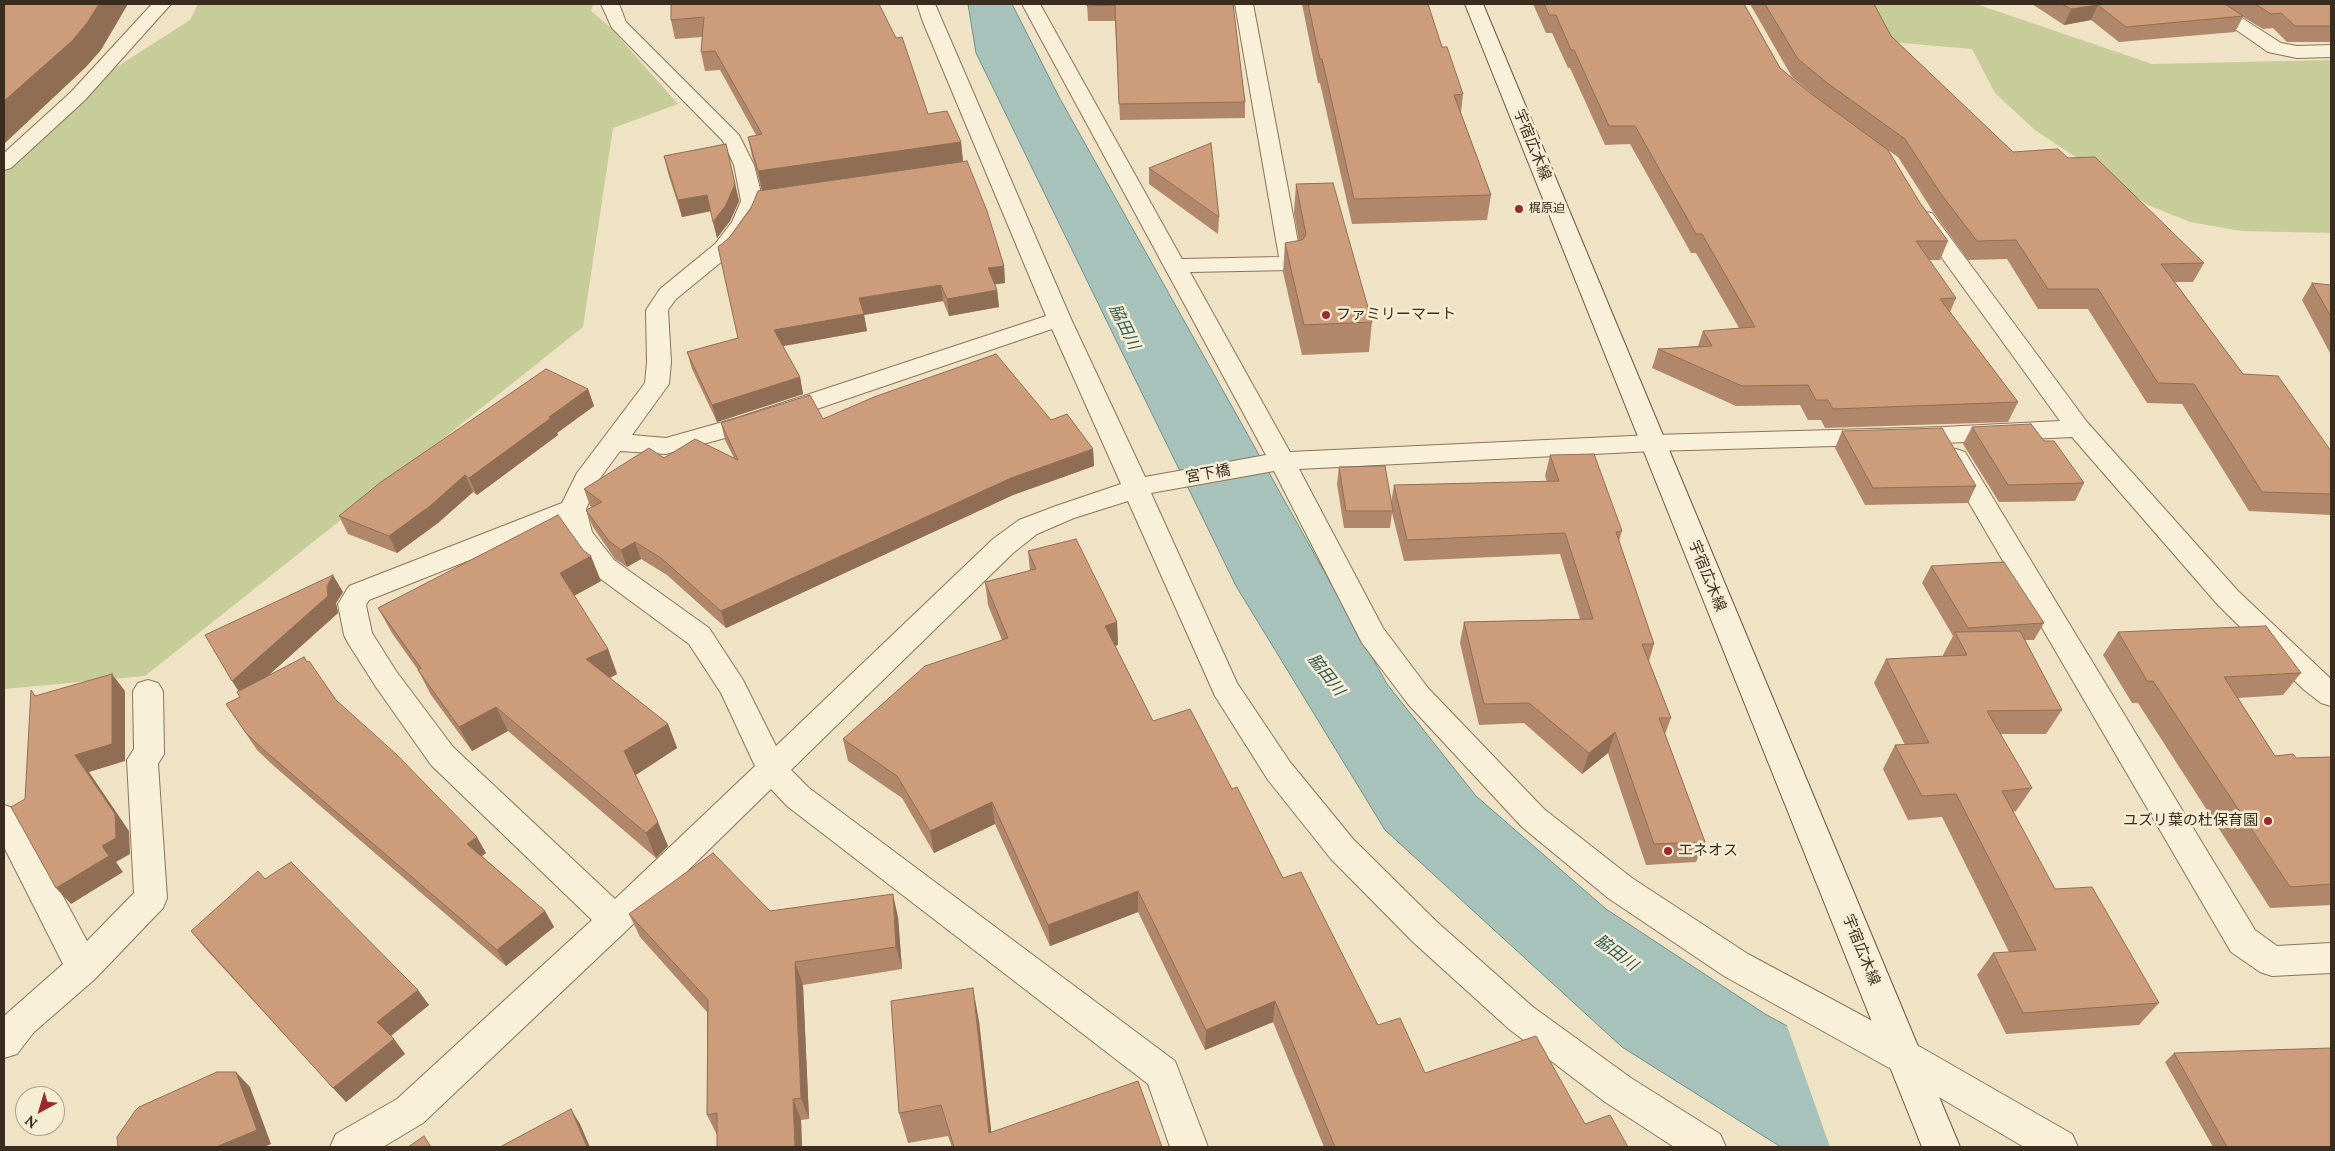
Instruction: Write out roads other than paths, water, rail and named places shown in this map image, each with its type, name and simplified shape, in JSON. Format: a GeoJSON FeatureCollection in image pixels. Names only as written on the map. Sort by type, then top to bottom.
{"type":"FeatureCollection","features":[{"type":"Feature","properties":{"kind":"street"},"geometry":{"type":"LineString","coordinates":[[4,164],[78,96],[162,4]]}},
{"type":"Feature","properties":{"kind":"street"},"geometry":{"type":"LineString","coordinates":[[610,4],[618,24],[732,139],[762,200],[723,249],[668,294],[657,310],[659,362],[656,384],[586,479],[573,509],[579,534],[604,567],[642,597],[699,636],[733,688],[772,770],[798,798],[1162,1074],[1189,1147]]}},
{"type":"Feature","properties":{"kind":"street"},"geometry":{"type":"LineString","coordinates":[[926,4],[984,168],[1142,487],[1225,688],[1279,771],[1342,849],[1425,932],[1521,1018],[1618,1090],[1707,1147]]}},
{"type":"Feature","properties":{"kind":"street"},"geometry":{"type":"LineString","coordinates":[[1031,4],[1175,266],[1275,462],[1372,636],[1418,696],[1533,818],[1620,888],[1736,965],[1910,1072],[2059,1147]]}},
{"type":"Feature","properties":{"kind":"street"},"geometry":{"type":"LineString","coordinates":[[1175,266],[1291,263],[1244,4]]}},
{"type":"Feature","properties":{"kind":"street","name":"宇宿広木線"},"geometry":{"type":"LineString","coordinates":[[1474,4],[1941,1147]]}},
{"type":"Feature","properties":{"kind":"street"},"geometry":{"type":"LineString","coordinates":[[2208,4],[2275,48],[2297,52],[2331,51]]}},
{"type":"Feature","properties":{"kind":"street"},"geometry":{"type":"LineString","coordinates":[[1913,201],[2078,428],[2228,598],[2313,681],[2331,694]]}},
{"type":"Feature","properties":{"kind":"street"},"geometry":{"type":"LineString","coordinates":[[613,442],[666,446],[746,424],[1059,318]]}},
{"type":"Feature","properties":{"kind":"street","name":"宮下橋"},"geometry":{"type":"LineString","coordinates":[[348,1147],[410,1111],[615,920],[1003,546],[1028,527],[1065,512],[1142,487],[1275,462],[1653,443],[1943,435],[2078,428]]}},
{"type":"Feature","properties":{"kind":"street"},"geometry":{"type":"LineString","coordinates":[[1943,435],[2243,941],[2272,961],[2331,958]]}},
{"type":"Feature","properties":{"kind":"street"},"geometry":{"type":"LineString","coordinates":[[573,509],[359,593],[352,604],[358,635],[386,679],[442,756],[615,920]]}},
{"type":"Feature","properties":{"kind":"street"},"geometry":{"type":"LineString","coordinates":[[4,1042],[22,1021],[83,968],[151,898],[142,760],[149,754],[148,691]]}},
{"type":"Feature","properties":{"kind":"street"},"geometry":{"type":"LineString","coordinates":[[5,818],[83,968]]}},
{"type":"Feature","properties":{"kind":"water","name":"脇田川"},"geometry":{"type":"Polygon","coordinates":[[[968,4],[1012,4],[1059,97],[1387,684],[1476,796],[1606,909],[1765,1014],[2010,1147],[1781,1147],[1622,1047],[1385,830],[1236,586],[976,53],[968,4]]]}},
{"type":"Feature","properties":{"kind":"place","name":"梶原迫"},"geometry":{"type":"Point","coordinates":[1519,209]}},
{"type":"Feature","properties":{"kind":"place","name":"ファミリーマート"},"geometry":{"type":"Point","coordinates":[1326,315]}},
{"type":"Feature","properties":{"kind":"place","name":"ユズリ葉の杜保育園"},"geometry":{"type":"Point","coordinates":[2268,821]}},
{"type":"Feature","properties":{"kind":"place","name":"エネオス"},"geometry":{"type":"Point","coordinates":[1668,851]}}]}
